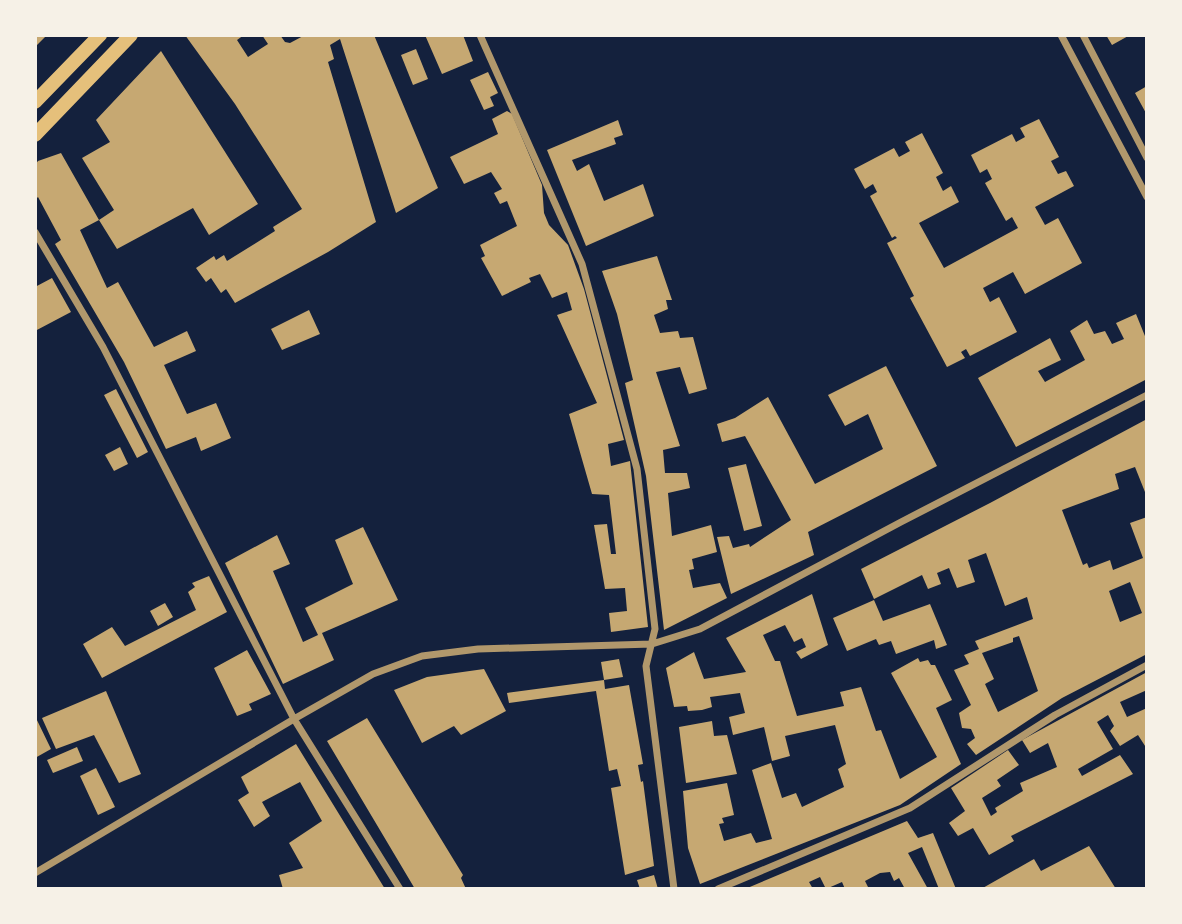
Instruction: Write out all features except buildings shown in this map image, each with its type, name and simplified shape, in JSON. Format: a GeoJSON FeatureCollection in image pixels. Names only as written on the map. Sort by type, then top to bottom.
{"type":"FeatureCollection","features":[{"type":"Feature","properties":{"kind":"main road"},"geometry":{"type":"LineString","coordinates":[[35,102],[100,35]]}},
{"type":"Feature","properties":{"kind":"main road"},"geometry":{"type":"LineString","coordinates":[[35,135],[131,35]]}},
{"type":"Feature","properties":{"kind":"street"},"geometry":{"type":"LineString","coordinates":[[480,35],[582,264],[637,469],[655,629],[646,666],[674,889]]}},
{"type":"Feature","properties":{"kind":"street"},"geometry":{"type":"LineString","coordinates":[[1061,35],[1147,197]]}},
{"type":"Feature","properties":{"kind":"street"},"geometry":{"type":"LineString","coordinates":[[1083,35],[1147,158]]}},
{"type":"Feature","properties":{"kind":"street"},"geometry":{"type":"LineString","coordinates":[[35,232],[103,347],[294,719],[400,889]]}},
{"type":"Feature","properties":{"kind":"street"},"geometry":{"type":"LineString","coordinates":[[35,873],[373,674],[422,656],[478,649],[652,644],[700,629],[1147,395]]}},
{"type":"Feature","properties":{"kind":"street"},"geometry":{"type":"LineString","coordinates":[[718,889],[910,808],[1055,715],[1147,666]]}}]}
